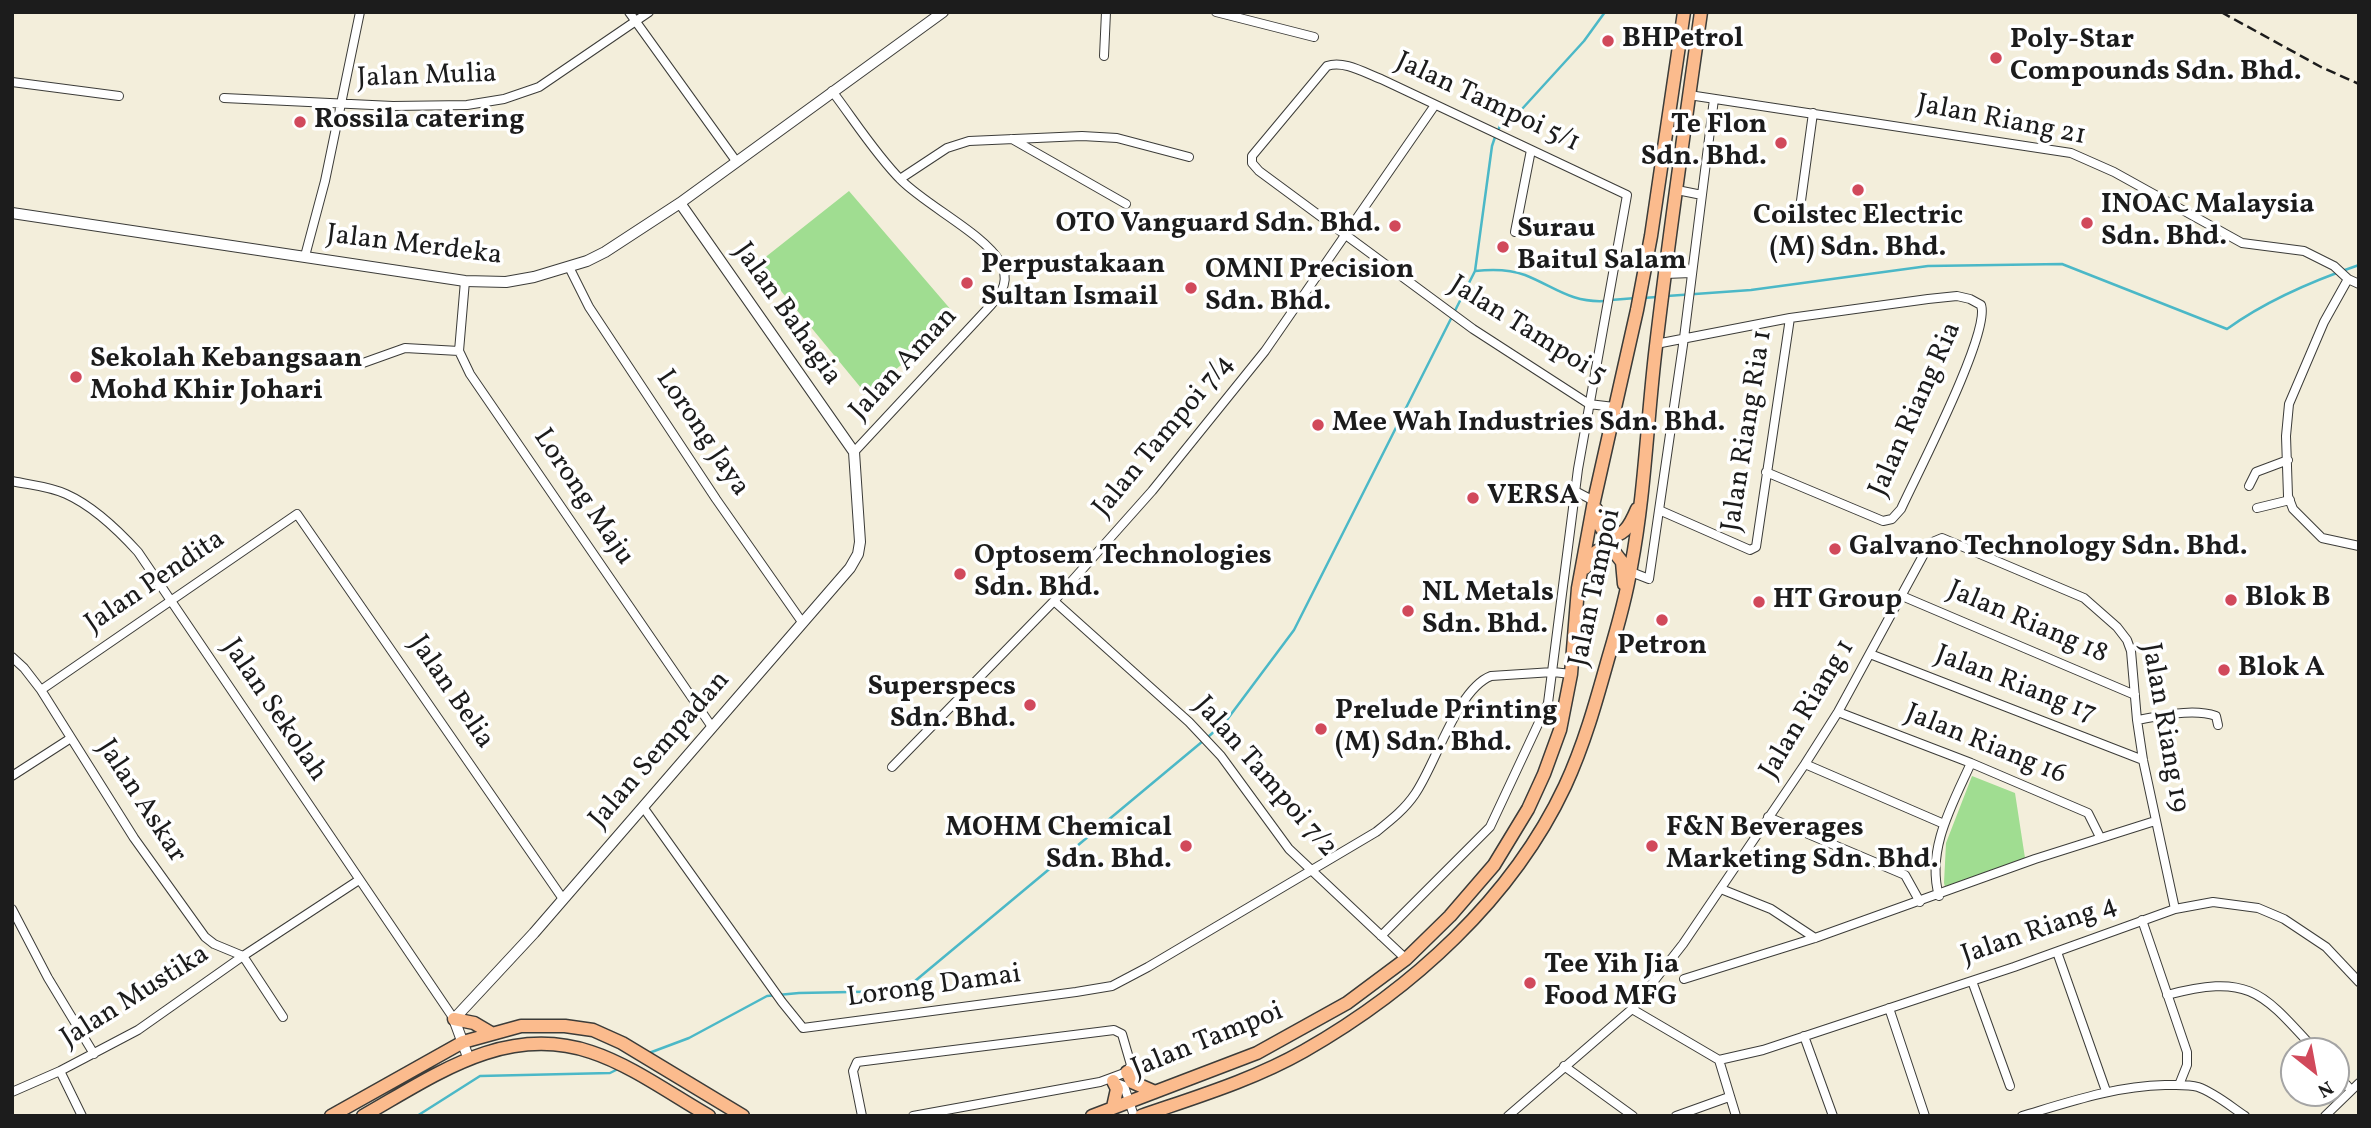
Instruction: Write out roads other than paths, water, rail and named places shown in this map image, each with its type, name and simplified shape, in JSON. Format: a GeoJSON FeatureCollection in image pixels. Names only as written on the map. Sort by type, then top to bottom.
{"type":"FeatureCollection","features":[{"type":"Feature","properties":{"kind":"main road","name":"Jalan Tampoi"},"geometry":{"type":"LineString","coordinates":[[1092,1116],[1245,1058],[1287,1039],[1347,1003],[1406,959],[1450,916],[1494,865],[1528,809],[1560,730],[1572,674],[1578,588],[1594,498],[1637,310],[1658,197],[1684,12]]}},
{"type":"Feature","properties":{"kind":"main road","name":"Jalan Tampoi"},"geometry":{"type":"LineString","coordinates":[[1141,1116],[1252,1076],[1303,1052],[1361,1015],[1423,969],[1466,927],[1510,876],[1564,788],[1587,734],[1631,572],[1656,344],[1700,12]]}},
{"type":"Feature","properties":{"kind":"main road"},"geometry":{"type":"LineString","coordinates":[[1594,498],[1598,524],[1608,535],[1625,530],[1640,503]]}},
{"type":"Feature","properties":{"kind":"main road"},"geometry":{"type":"LineString","coordinates":[[1578,588],[1589,558],[1601,549],[1612,549],[1622,562],[1623,600]]}},
{"type":"Feature","properties":{"kind":"main road"},"geometry":{"type":"LineString","coordinates":[[454,1019],[474,1023],[491,1033]]}},
{"type":"Feature","properties":{"kind":"main road"},"geometry":{"type":"LineString","coordinates":[[331,1116],[463,1042],[521,1026],[565,1026],[593,1030],[637,1052],[743,1116]]}},
{"type":"Feature","properties":{"kind":"main road"},"geometry":{"type":"LineString","coordinates":[[363,1116],[468,1057],[500,1048],[539,1044],[569,1046],[593,1053],[709,1116]]}},
{"type":"Feature","properties":{"kind":"main road"},"geometry":{"type":"LineString","coordinates":[[1128,1072],[1132,1082],[1155,1092]]}},
{"type":"Feature","properties":{"kind":"main road"},"geometry":{"type":"LineString","coordinates":[[1106,1082],[1117,1089],[1113,1107]]}},
{"type":"Feature","properties":{"kind":"main road"},"geometry":{"type":"LineString","coordinates":[[1157,1116],[1168,1107]]}},
{"type":"Feature","properties":{"kind":"street"},"geometry":{"type":"LineString","coordinates":[[305,256],[325,181],[360,12]]}},
{"type":"Feature","properties":{"kind":"street"},"geometry":{"type":"LineString","coordinates":[[629,12],[736,161]]}},
{"type":"Feature","properties":{"kind":"street","name":"Jalan Mulia"},"geometry":{"type":"LineString","coordinates":[[224,98],[393,106],[467,105],[504,99],[539,87],[649,12]]}},
{"type":"Feature","properties":{"kind":"street","name":"Jalan Merdeka"},"geometry":{"type":"LineString","coordinates":[[12,213],[465,281],[506,282],[569,267],[606,252],[680,203],[943,12]]}},
{"type":"Feature","properties":{"kind":"street"},"geometry":{"type":"LineString","coordinates":[[1104,56],[1106,12]]}},
{"type":"Feature","properties":{"kind":"street"},"geometry":{"type":"LineString","coordinates":[[1216,12],[1314,37]]}},
{"type":"Feature","properties":{"kind":"street","name":"Jalan Tampoi 5/1"},"geometry":{"type":"LineString","coordinates":[[1252,163],[1252,156],[1327,66],[1335,63],[1346,65],[1435,105],[1626,195],[1589,404]]}},
{"type":"Feature","properties":{"kind":"street"},"geometry":{"type":"LineString","coordinates":[[12,82],[119,96]]}},
{"type":"Feature","properties":{"kind":"street","name":"Jalan Aman"},"geometry":{"type":"LineString","coordinates":[[832,91],[900,179],[985,245],[999,260],[1004,271],[1005,285],[991,305],[854,452]]}},
{"type":"Feature","properties":{"kind":"street","name":"Jalan Riang 21"},"geometry":{"type":"LineString","coordinates":[[1689,94],[2071,153],[2114,172],[2242,243],[2304,251],[2334,266],[2359,284]]}},
{"type":"Feature","properties":{"kind":"street"},"geometry":{"type":"LineString","coordinates":[[1631,572],[1649,579],[1684,338],[1714,99]]}},
{"type":"Feature","properties":{"kind":"street","name":"Jalan Tampoi 7/4"},"geometry":{"type":"LineString","coordinates":[[892,767],[1054,601],[1152,491],[1230,396],[1289,319],[1435,105]]}},
{"type":"Feature","properties":{"kind":"street"},"geometry":{"type":"LineString","coordinates":[[1800,208],[1813,113]]}},
{"type":"Feature","properties":{"kind":"street"},"geometry":{"type":"LineString","coordinates":[[900,179],[947,148],[969,141],[1082,136],[1117,138],[1189,157]]}},
{"type":"Feature","properties":{"kind":"street"},"geometry":{"type":"LineString","coordinates":[[1012,139],[1126,204]]}},
{"type":"Feature","properties":{"kind":"street"},"geometry":{"type":"LineString","coordinates":[[1515,232],[1528,148]]}},
{"type":"Feature","properties":{"kind":"street","name":"Jalan Tampoi 5"},"geometry":{"type":"LineString","coordinates":[[1252,163],[1259,171],[1461,321],[1589,404],[1614,407]]}},
{"type":"Feature","properties":{"kind":"street"},"geometry":{"type":"LineString","coordinates":[[1677,190],[1702,195]]}},
{"type":"Feature","properties":{"kind":"street","name":"Jalan Bahagia"},"geometry":{"type":"LineString","coordinates":[[680,203],[854,452]]}},
{"type":"Feature","properties":{"kind":"street","name":"Lorong Jaya"},"geometry":{"type":"LineString","coordinates":[[569,267],[589,307],[716,499],[802,622]]}},
{"type":"Feature","properties":{"kind":"street"},"geometry":{"type":"LineString","coordinates":[[1665,274],[1692,273]]}},
{"type":"Feature","properties":{"kind":"street"},"geometry":{"type":"LineString","coordinates":[[2346,276],[2289,404],[2286,429],[2290,500],[2293,509],[2322,538],[2359,546]]}},
{"type":"Feature","properties":{"kind":"street"},"geometry":{"type":"LineString","coordinates":[[363,363],[405,348],[459,351],[465,281]]}},
{"type":"Feature","properties":{"kind":"street","name":"Jalan Riang Ria"},"geometry":{"type":"LineString","coordinates":[[1656,344],[1790,318],[1957,296],[1981,305],[1983,312],[1967,366],[1901,509],[1892,519],[1883,520],[1766,472]]}},
{"type":"Feature","properties":{"kind":"street","name":"Jalan Riang Ria 1"},"geometry":{"type":"LineString","coordinates":[[1659,510],[1754,550],[1790,318]]}},
{"type":"Feature","properties":{"kind":"street","name":"Lorong Maju"},"geometry":{"type":"LineString","coordinates":[[459,351],[470,374],[712,727]]}},
{"type":"Feature","properties":{"kind":"street"},"geometry":{"type":"LineString","coordinates":[[1381,936],[1490,827],[1548,703],[1589,404]]}},
{"type":"Feature","properties":{"kind":"street","name":"Jalan Sempadan"},"geometry":{"type":"LineString","coordinates":[[454,1019],[563,900],[850,568],[858,554],[860,542],[854,452]]}},
{"type":"Feature","properties":{"kind":"street"},"geometry":{"type":"LineString","coordinates":[[2249,486],[2256,472],[2288,460]]}},
{"type":"Feature","properties":{"kind":"street","name":"Jalan Sekolah"},"geometry":{"type":"LineString","coordinates":[[12,481],[43,486],[67,494],[122,534],[138,552],[454,1019]]}},
{"type":"Feature","properties":{"kind":"street"},"geometry":{"type":"LineString","coordinates":[[1575,491],[1594,498]]}},
{"type":"Feature","properties":{"kind":"street"},"geometry":{"type":"LineString","coordinates":[[2257,508],[2290,500]]}},
{"type":"Feature","properties":{"kind":"street","name":"Jalan Pendita"},"geometry":{"type":"LineString","coordinates":[[41,690],[298,514]]}},
{"type":"Feature","properties":{"kind":"street","name":"Jalan Belia"},"geometry":{"type":"LineString","coordinates":[[298,514],[563,900]]}},
{"type":"Feature","properties":{"kind":"street","name":"Jalan Riang 1"},"geometry":{"type":"LineString","coordinates":[[1508,1116],[1632,1009],[1683,944],[1838,712],[1930,543],[1942,538]]}},
{"type":"Feature","properties":{"kind":"street","name":"Jalan Riang 19"},"geometry":{"type":"LineString","coordinates":[[1942,538],[2084,598],[2118,627],[2127,640],[2131,652],[2143,760],[2175,909]]}},
{"type":"Feature","properties":{"kind":"street","name":"Jalan Riang 18"},"geometry":{"type":"LineString","coordinates":[[1902,596],[2135,695]]}},
{"type":"Feature","properties":{"kind":"street","name":"Jalan Tampoi 7/2"},"geometry":{"type":"LineString","coordinates":[[1054,601],[1189,722],[1221,756],[1289,849],[1406,959]]}},
{"type":"Feature","properties":{"kind":"street","name":"Jalan Riang 17"},"geometry":{"type":"LineString","coordinates":[[1870,654],[2143,760]]}},
{"type":"Feature","properties":{"kind":"street","name":"Jalan Askar"},"geometry":{"type":"LineString","coordinates":[[12,657],[41,690],[135,838],[205,937],[243,957]]}},
{"type":"Feature","properties":{"kind":"street"},"geometry":{"type":"LineString","coordinates":[[1312,871],[1376,832],[1399,813],[1416,793],[1468,694],[1483,679],[1491,676],[1553,672],[1572,674]]}},
{"type":"Feature","properties":{"kind":"street","name":"Jalan Riang 16"},"geometry":{"type":"LineString","coordinates":[[1838,712],[1971,763],[2088,813],[2101,837]]}},
{"type":"Feature","properties":{"kind":"street"},"geometry":{"type":"LineString","coordinates":[[2137,720],[2184,713],[2208,713],[2216,716],[2218,725]]}},
{"type":"Feature","properties":{"kind":"street"},"geometry":{"type":"LineString","coordinates":[[12,776],[71,738]]}},
{"type":"Feature","properties":{"kind":"street"},"geometry":{"type":"LineString","coordinates":[[1939,896],[1933,876],[1944,824],[1971,763]]}},
{"type":"Feature","properties":{"kind":"street"},"geometry":{"type":"LineString","coordinates":[[1805,764],[1944,824]]}},
{"type":"Feature","properties":{"kind":"street","name":"Lorong Damai"},"geometry":{"type":"LineString","coordinates":[[643,807],[803,1028],[1112,986],[1312,871]]}},
{"type":"Feature","properties":{"kind":"street"},"geometry":{"type":"LineString","coordinates":[[1768,817],[1905,875],[1920,902]]}},
{"type":"Feature","properties":{"kind":"street"},"geometry":{"type":"LineString","coordinates":[[1684,979],[1815,938],[2101,837],[2155,821]]}},
{"type":"Feature","properties":{"kind":"street"},"geometry":{"type":"LineString","coordinates":[[283,1017],[243,957],[359,880]]}},
{"type":"Feature","properties":{"kind":"street"},"geometry":{"type":"LineString","coordinates":[[1721,889],[1772,909],[1815,938]]}},
{"type":"Feature","properties":{"kind":"street","name":"Jalan Riang 4"},"geometry":{"type":"LineString","coordinates":[[1719,1060],[1804,1036],[1972,981],[2175,909],[2213,902],[2266,911],[2284,919],[2316,939],[2359,982]]}},
{"type":"Feature","properties":{"kind":"street"},"geometry":{"type":"LineString","coordinates":[[12,909],[48,978],[94,1054]]}},
{"type":"Feature","properties":{"kind":"street"},"geometry":{"type":"LineString","coordinates":[[2142,920],[2188,1059],[2179,1085]]}},
{"type":"Feature","properties":{"kind":"street"},"geometry":{"type":"LineString","coordinates":[[12,932],[21,927]]}},
{"type":"Feature","properties":{"kind":"street"},"geometry":{"type":"LineString","coordinates":[[2057,952],[2106,1091]]}},
{"type":"Feature","properties":{"kind":"street","name":"Jalan Mustika"},"geometry":{"type":"LineString","coordinates":[[12,1092],[60,1071],[138,1030],[243,957]]}},
{"type":"Feature","properties":{"kind":"street"},"geometry":{"type":"LineString","coordinates":[[1972,981],[2010,1086]]}},
{"type":"Feature","properties":{"kind":"street"},"geometry":{"type":"LineString","coordinates":[[2167,995],[2198,987],[2220,985],[2240,988],[2261,996],[2277,1008],[2303,1037]]}},
{"type":"Feature","properties":{"kind":"street"},"geometry":{"type":"LineString","coordinates":[[1889,1007],[1925,1116]]}},
{"type":"Feature","properties":{"kind":"street"},"geometry":{"type":"LineString","coordinates":[[1632,1009],[1719,1060],[1735,1116]]}},
{"type":"Feature","properties":{"kind":"street"},"geometry":{"type":"LineString","coordinates":[[454,1019],[468,1057]]}},
{"type":"Feature","properties":{"kind":"street"},"geometry":{"type":"LineString","coordinates":[[862,1116],[853,1071],[857,1062],[1114,1030],[1122,1034],[1131,1065],[1128,1072],[1106,1082],[913,1116]]}},
{"type":"Feature","properties":{"kind":"street"},"geometry":{"type":"LineString","coordinates":[[1804,1036],[1833,1116]]}},
{"type":"Feature","properties":{"kind":"street"},"geometry":{"type":"LineString","coordinates":[[1564,1066],[1633,1116]]}},
{"type":"Feature","properties":{"kind":"street"},"geometry":{"type":"LineString","coordinates":[[60,1071],[82,1116]]}},
{"type":"Feature","properties":{"kind":"street"},"geometry":{"type":"LineString","coordinates":[[1106,1082],[1124,1086],[1134,1116]]}},
{"type":"Feature","properties":{"kind":"street"},"geometry":{"type":"LineString","coordinates":[[2325,1116],[2359,1083]]}},
{"type":"Feature","properties":{"kind":"street"},"geometry":{"type":"LineString","coordinates":[[2022,1116],[2106,1091],[2153,1085],[2198,1087],[2220,1098],[2245,1116]]}},
{"type":"Feature","properties":{"kind":"street"},"geometry":{"type":"LineString","coordinates":[[1676,1116],[1729,1097]]}},
{"type":"Feature","properties":{"kind":"waterway"},"geometry":{"type":"LineString","coordinates":[[1498,131],[1501,123],[1522,109],[1584,41],[1605,12]]}},
{"type":"Feature","properties":{"kind":"waterway"},"geometry":{"type":"LineString","coordinates":[[1208,737],[1226,721],[1294,630],[1475,271],[1495,137]]}},
{"type":"Feature","properties":{"kind":"waterway"},"geometry":{"type":"LineString","coordinates":[[1667,296],[1751,290],[1928,266],[2062,264],[2227,329],[2290,292],[2359,265]]}},
{"type":"Feature","properties":{"kind":"waterway"},"geometry":{"type":"LineString","coordinates":[[1475,271],[1513,272],[1573,297],[1605,301]]}},
{"type":"Feature","properties":{"kind":"waterway"},"geometry":{"type":"LineString","coordinates":[[1643,298],[1657,297]]}},
{"type":"Feature","properties":{"kind":"waterway"},"geometry":{"type":"LineString","coordinates":[[1611,300],[1636,298]]}},
{"type":"Feature","properties":{"kind":"waterway"},"geometry":{"type":"LineString","coordinates":[[649,1053],[689,1038],[767,996],[903,991],[1203,741]]}},
{"type":"Feature","properties":{"kind":"waterway"},"geometry":{"type":"LineString","coordinates":[[417,1116],[480,1076],[610,1073],[618,1069]]}},
{"type":"Feature","properties":{"kind":"railway"},"geometry":{"type":"LineString","coordinates":[[2221,12],[2321,67],[2359,84]]}},
{"type":"Feature","properties":{"kind":"place","name":"BHPetrol"},"geometry":{"type":"Point","coordinates":[1608,41]}},
{"type":"Feature","properties":{"kind":"place","name":"Poly-Star Compounds Sdn. Bhd."},"geometry":{"type":"Point","coordinates":[1996,58]}},
{"type":"Feature","properties":{"kind":"place","name":"Rossila catering"},"geometry":{"type":"Point","coordinates":[300,122]}},
{"type":"Feature","properties":{"kind":"place","name":"Te Flon Sdn. Bhd."},"geometry":{"type":"Point","coordinates":[1781,143]}},
{"type":"Feature","properties":{"kind":"place","name":"Coilstec Electric (M) Sdn. Bhd."},"geometry":{"type":"Point","coordinates":[1858,190]}},
{"type":"Feature","properties":{"kind":"place","name":"INOAC Malaysia Sdn. Bhd."},"geometry":{"type":"Point","coordinates":[2087,223]}},
{"type":"Feature","properties":{"kind":"place","name":"OTO Vanguard Sdn. Bhd."},"geometry":{"type":"Point","coordinates":[1395,226]}},
{"type":"Feature","properties":{"kind":"place","name":"Surau Baitul Salam"},"geometry":{"type":"Point","coordinates":[1503,247]}},
{"type":"Feature","properties":{"kind":"place","name":"Perpustakaan Sultan Ismail"},"geometry":{"type":"Point","coordinates":[967,283]}},
{"type":"Feature","properties":{"kind":"place","name":"OMNI Precision Sdn. Bhd."},"geometry":{"type":"Point","coordinates":[1191,288]}},
{"type":"Feature","properties":{"kind":"place","name":"Sekolah Kebangsaan Mohd Khir Johari"},"geometry":{"type":"Point","coordinates":[76,377]}},
{"type":"Feature","properties":{"kind":"place","name":"Mee Wah Industries Sdn. Bhd."},"geometry":{"type":"Point","coordinates":[1318,425]}},
{"type":"Feature","properties":{"kind":"place","name":"VERSA"},"geometry":{"type":"Point","coordinates":[1473,498]}},
{"type":"Feature","properties":{"kind":"place","name":"Galvano Technology Sdn. Bhd."},"geometry":{"type":"Point","coordinates":[1835,549]}},
{"type":"Feature","properties":{"kind":"place","name":"Optosem Technologies Sdn. Bhd."},"geometry":{"type":"Point","coordinates":[960,574]}},
{"type":"Feature","properties":{"kind":"place","name":"Blok B"},"geometry":{"type":"Point","coordinates":[2231,600]}},
{"type":"Feature","properties":{"kind":"place","name":"HT Group"},"geometry":{"type":"Point","coordinates":[1759,602]}},
{"type":"Feature","properties":{"kind":"place","name":"NL Metals Sdn. Bhd."},"geometry":{"type":"Point","coordinates":[1408,611]}},
{"type":"Feature","properties":{"kind":"place","name":"Petron"},"geometry":{"type":"Point","coordinates":[1662,620]}},
{"type":"Feature","properties":{"kind":"place","name":"Blok A"},"geometry":{"type":"Point","coordinates":[2224,670]}},
{"type":"Feature","properties":{"kind":"place","name":"Superspecs Sdn. Bhd."},"geometry":{"type":"Point","coordinates":[1030,705]}},
{"type":"Feature","properties":{"kind":"place","name":"Prelude Printing (M) Sdn. Bhd."},"geometry":{"type":"Point","coordinates":[1321,729]}},
{"type":"Feature","properties":{"kind":"place","name":"MOHM Chemical Sdn. Bhd."},"geometry":{"type":"Point","coordinates":[1186,846]}},
{"type":"Feature","properties":{"kind":"place","name":"F&N Beverages Marketing Sdn. Bhd."},"geometry":{"type":"Point","coordinates":[1652,846]}},
{"type":"Feature","properties":{"kind":"place","name":"Tee Yih Jia Food MFG"},"geometry":{"type":"Point","coordinates":[1530,983]}}]}
